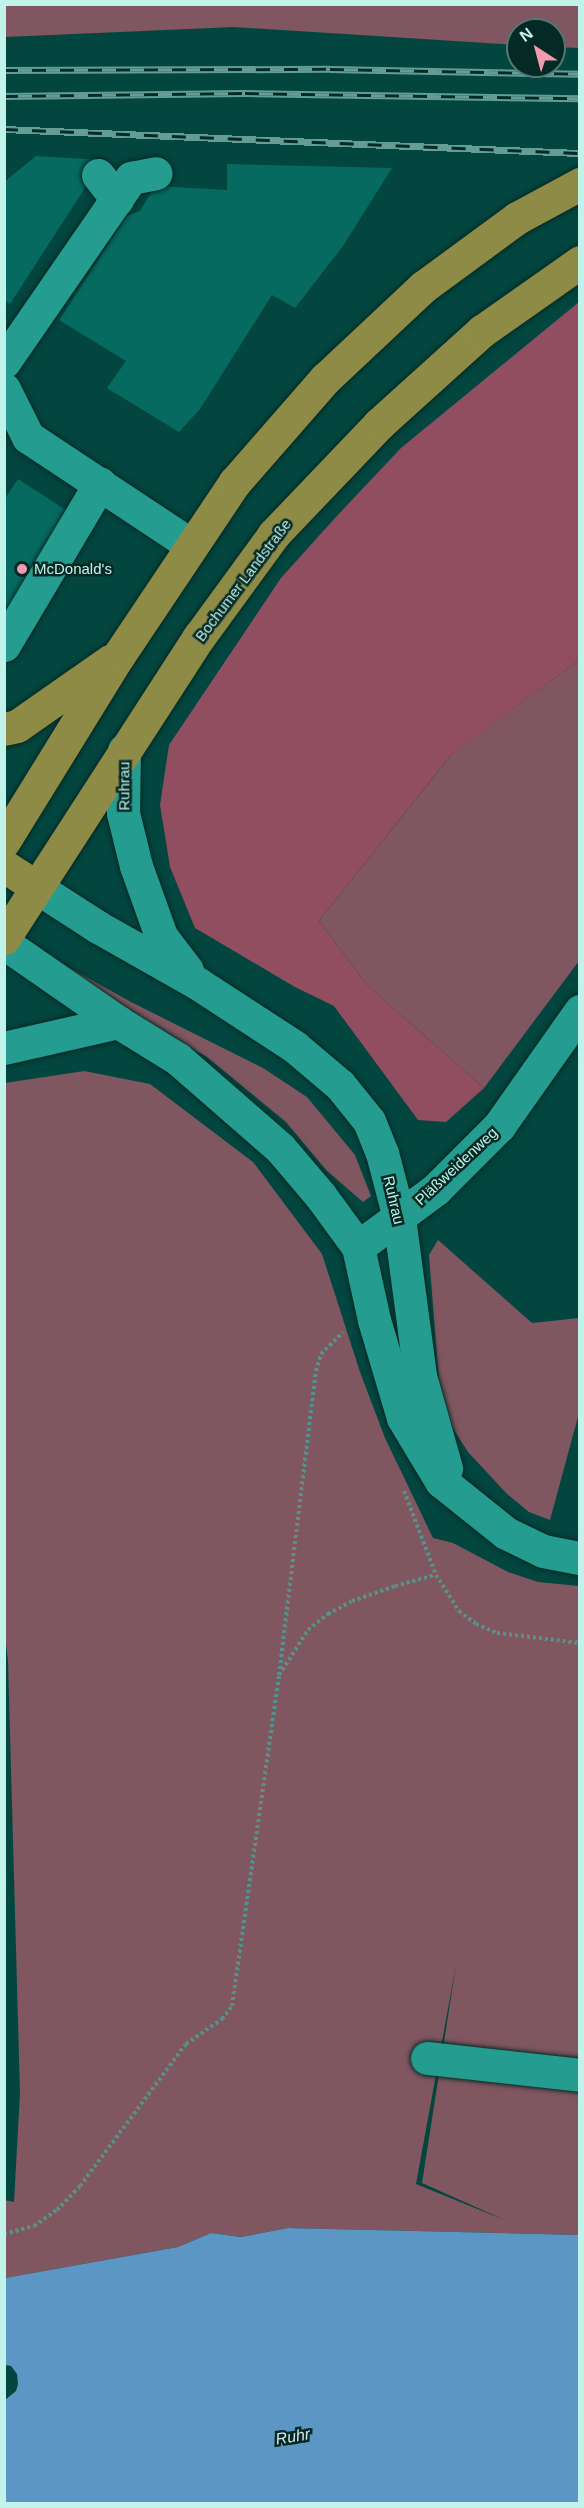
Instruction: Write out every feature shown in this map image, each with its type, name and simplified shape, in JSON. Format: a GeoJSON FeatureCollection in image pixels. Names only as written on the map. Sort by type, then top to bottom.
{"type":"FeatureCollection","features":[{"type":"Feature","properties":{"kind":"main road"},"geometry":{"type":"LineString","coordinates":[[4,841],[119,655],[235,482],[326,379],[415,295],[517,218],[579,183]]}},
{"type":"Feature","properties":{"kind":"main road","name":"Bochumer Landstraße"},"geometry":{"type":"LineString","coordinates":[[4,938],[199,637],[274,534],[379,424],[482,331],[579,262]]}},
{"type":"Feature","properties":{"kind":"main road"},"geometry":{"type":"LineString","coordinates":[[4,729],[17,726],[119,655]]}},
{"type":"Feature","properties":{"kind":"main road"},"geometry":{"type":"LineString","coordinates":[[4,866],[36,887]]}},
{"type":"Feature","properties":{"kind":"street"},"geometry":{"type":"LineString","coordinates":[[4,362],[107,187],[131,178],[156,173]]}},
{"type":"Feature","properties":{"kind":"street"},"geometry":{"type":"LineString","coordinates":[[4,389],[28,437],[191,545]]}},
{"type":"Feature","properties":{"kind":"street"},"geometry":{"type":"LineString","coordinates":[[4,645],[100,483]]}},
{"type":"Feature","properties":{"kind":"street","name":"Ruhrau"},"geometry":{"type":"LineString","coordinates":[[124,750],[123,813],[136,866],[161,936],[197,983]]}},
{"type":"Feature","properties":{"kind":"street","name":"Ruhrau"},"geometry":{"type":"LineString","coordinates":[[36,887],[98,927],[197,983],[295,1047],[340,1085],[369,1121],[382,1153],[399,1218],[420,1376],[441,1457],[460,1497]]}},
{"type":"Feature","properties":{"kind":"street","name":"Ruhrau"},"geometry":{"type":"LineString","coordinates":[[4,943],[118,1022],[178,1059],[279,1148],[320,1196],[358,1247],[374,1320],[403,1418],[441,1481],[506,1533],[543,1551],[579,1558]]}},
{"type":"Feature","properties":{"kind":"street","name":"Pläßweidenweg"},"geometry":{"type":"LineString","coordinates":[[358,1247],[436,1189],[499,1126],[579,1011]]}},
{"type":"Feature","properties":{"kind":"street"},"geometry":{"type":"LineString","coordinates":[[4,1048],[118,1022]]}},
{"type":"Feature","properties":{"kind":"street"},"geometry":{"type":"LineString","coordinates":[[427,2058],[579,2075]]}},
{"type":"Feature","properties":{"kind":"path"},"geometry":{"type":"LineString","coordinates":[[4,2234],[34,2226],[57,2210],[80,2186],[186,2044],[222,2019],[232,2006],[279,1676],[316,1371],[321,1354],[335,1338],[352,1325]]}},
{"type":"Feature","properties":{"kind":"path"},"geometry":{"type":"LineString","coordinates":[[279,1676],[308,1630],[328,1614],[352,1601],[394,1586],[436,1575],[459,1611],[476,1624],[497,1633],[579,1643]]}},
{"type":"Feature","properties":{"kind":"shaded area"},"geometry":{"type":"Polygon","coordinates":[[[4,5],[579,5],[579,48],[566,47],[566,18],[506,18],[506,44],[234,27],[5,37],[4,5]]]}},
{"type":"Feature","properties":{"kind":"shaded area"},"geometry":{"type":"Polygon","coordinates":[[[579,302],[579,660],[451,755],[319,921],[367,985],[484,1088],[446,1122],[418,1120],[334,1006],[295,987],[195,928],[170,867],[160,805],[169,745],[281,578],[335,518],[401,448],[579,302]]]}},
{"type":"Feature","properties":{"kind":"shaded area"},"geometry":{"type":"Polygon","coordinates":[[[579,660],[579,961],[484,1088],[367,985],[319,921],[452,754],[579,660]]]}},
{"type":"Feature","properties":{"kind":"shaded area"},"geometry":{"type":"Polygon","coordinates":[[[59,962],[131,1002],[263,1068],[307,1097],[355,1155],[371,1196],[363,1202],[326,1170],[286,1122],[207,1057],[127,1012],[59,962]]]}},
{"type":"Feature","properties":{"kind":"shaded area"},"geometry":{"type":"Polygon","coordinates":[[[84,1071],[150,1084],[253,1162],[322,1254],[360,1372],[385,1438],[433,1538],[453,1543],[508,1572],[538,1582],[579,1586],[579,2235],[288,2228],[241,2237],[211,2233],[178,2247],[5,2278],[4,2200],[14,2202],[20,2093],[8,1661],[4,1626],[5,1083],[84,1071]],[[456,1965],[416,2184],[507,2221],[422,2183],[456,1965]]]}},
{"type":"Feature","properties":{"kind":"shaded area"},"geometry":{"type":"Polygon","coordinates":[[[438,1240],[532,1323],[579,1318],[579,1413],[550,1520],[529,1512],[507,1494],[468,1452],[450,1424],[440,1395],[429,1255],[438,1240]]]}},
{"type":"Feature","properties":{"kind":"water","name":"Ruhr"},"geometry":{"type":"Polygon","coordinates":[[[288,2228],[579,2235],[579,2503],[5,2503],[5,2400],[16,2391],[18,2384],[17,2374],[11,2366],[5,2365],[5,2278],[178,2247],[211,2233],[241,2237],[288,2228]]]}},
{"type":"Feature","properties":{"kind":"building"},"geometry":{"type":"Polygon","coordinates":[[[36,156],[103,160],[10,304],[4,300],[4,182],[36,156]]]}},
{"type":"Feature","properties":{"kind":"building"},"geometry":{"type":"Polygon","coordinates":[[[227,164],[392,168],[343,246],[295,308],[272,295],[200,409],[179,432],[107,388],[126,361],[59,320],[127,216],[140,211],[155,186],[227,190],[227,164]]]}},
{"type":"Feature","properties":{"kind":"building","name":"McDonald's"},"geometry":{"type":"Polygon","coordinates":[[[18,479],[75,516],[4,622],[4,500],[18,479]]]}},
{"type":"Feature","properties":{"kind":"railway"},"geometry":{"type":"LineString","coordinates":[[4,70],[330,69],[580,74]]}},
{"type":"Feature","properties":{"kind":"railway"},"geometry":{"type":"LineString","coordinates":[[4,96],[245,93],[580,98]]}},
{"type":"Feature","properties":{"kind":"railway"},"geometry":{"type":"LineString","coordinates":[[4,129],[580,153]]}},
{"type":"Feature","properties":{"kind":"place","name":"McDonald's"},"geometry":{"type":"Point","coordinates":[22,569]}}]}
